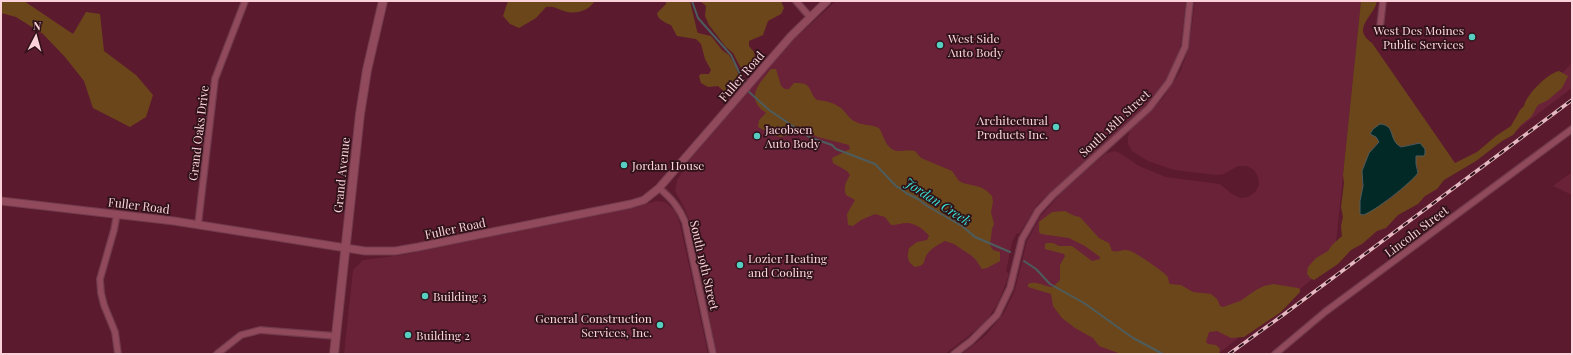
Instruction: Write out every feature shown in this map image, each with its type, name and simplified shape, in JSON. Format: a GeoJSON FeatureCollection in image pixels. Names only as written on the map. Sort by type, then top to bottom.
{"type":"FeatureCollection","features":[{"type":"Feature","properties":{"kind":"main road","name":"Grand Avenue"},"geometry":{"type":"LineString","coordinates":[[334,354],[360,114],[367,70],[384,1]]}},
{"type":"Feature","properties":{"kind":"street"},"geometry":{"type":"LineString","coordinates":[[796,1],[810,17]]}},
{"type":"Feature","properties":{"kind":"street","name":"Fuller Road"},"geometry":{"type":"LineString","coordinates":[[1,201],[198,224],[365,251],[382,252],[418,247],[631,204],[644,200],[659,188],[754,76],[791,36],[827,1]]}},
{"type":"Feature","properties":{"kind":"street","name":"South 18th Street"},"geometry":{"type":"LineString","coordinates":[[954,354],[971,341],[997,315],[1006,300],[1014,276],[1019,248],[1033,219],[1045,203],[1149,108],[1170,82],[1185,47],[1190,1]]}},
{"type":"Feature","properties":{"kind":"street"},"geometry":{"type":"LineString","coordinates":[[1380,28],[1383,1]]}},
{"type":"Feature","properties":{"kind":"street","name":"Grand Oaks Drive"},"geometry":{"type":"LineString","coordinates":[[198,224],[215,79],[243,2]]}},
{"type":"Feature","properties":{"kind":"street","name":"Lincoln Street"},"geometry":{"type":"LineString","coordinates":[[1275,354],[1325,312],[1572,128]]}},
{"type":"Feature","properties":{"kind":"street","name":"South 19th Street"},"geometry":{"type":"LineString","coordinates":[[659,188],[675,202],[685,222],[713,354]]}},
{"type":"Feature","properties":{"kind":"street"},"geometry":{"type":"LineString","coordinates":[[117,214],[100,279],[104,305],[115,332],[118,354]]}},
{"type":"Feature","properties":{"kind":"street"},"geometry":{"type":"LineString","coordinates":[[217,354],[241,335],[260,330],[336,336]]}},
{"type":"Feature","properties":{"kind":"shaded area"},"geometry":{"type":"Polygon","coordinates":[[[1,1],[24,1],[73,34],[86,12],[100,14],[104,51],[136,75],[153,95],[146,117],[130,127],[93,108],[84,81],[65,57],[43,34],[16,17],[1,13],[1,1]]]}},
{"type":"Feature","properties":{"kind":"shaded area"},"geometry":{"type":"Polygon","coordinates":[[[508,1],[595,1],[585,10],[573,13],[554,7],[546,7],[536,18],[519,28],[510,24],[503,16],[508,1]]]}},
{"type":"Feature","properties":{"kind":"shaded area"},"geometry":{"type":"Polygon","coordinates":[[[666,1],[690,1],[698,33],[711,36],[722,50],[729,55],[736,67],[740,80],[727,94],[718,86],[708,87],[701,83],[699,76],[701,74],[709,74],[711,70],[705,59],[701,44],[696,39],[677,36],[671,25],[658,17],[657,13],[666,4],[666,1]]]}},
{"type":"Feature","properties":{"kind":"shaded area"},"geometry":{"type":"Polygon","coordinates":[[[700,1],[781,1],[784,8],[781,14],[768,21],[763,35],[749,41],[749,46],[754,52],[756,62],[742,70],[733,53],[726,47],[709,25],[705,16],[706,6],[700,1]]]}},
{"type":"Feature","properties":{"kind":"shaded area"},"geometry":{"type":"Polygon","coordinates":[[[836,1],[1186,1],[1179,51],[1172,70],[1161,87],[1148,103],[1037,205],[1019,234],[1017,233],[1012,242],[1006,272],[1009,273],[998,303],[980,327],[945,354],[717,354],[690,222],[675,191],[677,180],[691,158],[774,60],[791,42],[836,1]]]}},
{"type":"Feature","properties":{"kind":"shaded area"},"geometry":{"type":"Polygon","coordinates":[[[1195,1],[1361,1],[1334,262],[1218,354],[962,354],[985,336],[1004,313],[1015,290],[1027,241],[1040,217],[1061,193],[1105,154],[1114,151],[1120,153],[1139,166],[1166,177],[1220,184],[1232,194],[1240,198],[1248,197],[1255,192],[1259,185],[1258,177],[1254,170],[1247,166],[1238,166],[1224,174],[1217,175],[1174,170],[1148,161],[1132,151],[1128,144],[1130,130],[1163,98],[1180,72],[1190,39],[1195,1]]]}},
{"type":"Feature","properties":{"kind":"shaded area"},"geometry":{"type":"Polygon","coordinates":[[[1361,1],[1377,1],[1363,27],[1363,32],[1366,38],[1372,43],[1455,163],[1477,152],[1511,126],[1529,96],[1538,85],[1549,76],[1559,71],[1568,76],[1562,88],[1548,100],[1538,105],[1531,117],[1521,125],[1513,135],[1502,141],[1476,161],[1444,180],[1437,189],[1425,196],[1418,204],[1398,215],[1386,228],[1377,231],[1362,244],[1351,250],[1338,264],[1314,280],[1307,274],[1308,267],[1316,258],[1328,251],[1342,236],[1341,226],[1343,217],[1341,207],[1344,183],[1343,175],[1361,1]],[[1390,128],[1376,137],[1379,142],[1369,153],[1362,171],[1363,186],[1360,201],[1378,203],[1385,202],[1390,199],[1401,189],[1418,169],[1416,164],[1416,156],[1424,156],[1417,143],[1406,146],[1399,146],[1396,144],[1390,128]]]}},
{"type":"Feature","properties":{"kind":"shaded area"},"geometry":{"type":"Polygon","coordinates":[[[1572,63],[1572,88],[1514,132],[1515,122],[1572,63]]]}},
{"type":"Feature","properties":{"kind":"shaded area"},"geometry":{"type":"Polygon","coordinates":[[[771,69],[776,69],[781,86],[785,89],[789,89],[794,83],[805,84],[817,100],[834,104],[857,123],[879,128],[888,145],[894,150],[915,151],[921,158],[952,171],[959,181],[980,187],[987,191],[992,196],[993,202],[991,212],[994,224],[990,245],[993,250],[1000,252],[1000,261],[982,269],[972,256],[954,244],[945,241],[930,251],[922,265],[915,267],[908,259],[909,248],[917,242],[927,240],[929,236],[920,227],[907,223],[891,225],[885,217],[875,214],[861,220],[853,226],[848,225],[847,214],[855,200],[846,195],[845,192],[845,185],[850,175],[847,171],[833,163],[832,158],[850,149],[849,145],[804,132],[781,137],[775,136],[758,127],[759,120],[766,113],[756,102],[756,91],[771,69]]]}},
{"type":"Feature","properties":{"kind":"shaded area"},"geometry":{"type":"Polygon","coordinates":[[[1572,172],[1572,195],[1553,186],[1572,172]]]}},
{"type":"Feature","properties":{"kind":"shaded area"},"geometry":{"type":"Polygon","coordinates":[[[656,201],[665,202],[676,212],[680,224],[708,354],[344,354],[353,270],[363,260],[402,255],[633,208],[656,201]]]}},
{"type":"Feature","properties":{"kind":"shaded area"},"geometry":{"type":"Polygon","coordinates":[[[1065,211],[1080,217],[1099,238],[1109,243],[1112,251],[1128,250],[1133,252],[1165,274],[1168,277],[1170,284],[1181,285],[1193,292],[1211,294],[1217,299],[1220,306],[1223,307],[1240,301],[1256,290],[1273,284],[1298,288],[1300,289],[1300,292],[1281,312],[1244,337],[1231,338],[1217,331],[1209,332],[1206,342],[1208,344],[1216,345],[1220,349],[1219,354],[1121,354],[1099,346],[1093,338],[1075,328],[1062,318],[1053,306],[1051,294],[1028,287],[1028,284],[1037,283],[1053,287],[1060,280],[1060,265],[1065,256],[1064,254],[1045,249],[1045,244],[1047,243],[1053,243],[1059,246],[1072,246],[1092,261],[1100,259],[1100,257],[1085,246],[1069,238],[1041,234],[1039,232],[1039,222],[1052,212],[1065,211]]]}},
{"type":"Feature","properties":{"kind":"water"},"geometry":{"type":"Polygon","coordinates":[[[1380,124],[1388,127],[1394,141],[1401,147],[1420,143],[1425,149],[1425,154],[1424,156],[1416,156],[1418,173],[1414,178],[1383,203],[1363,215],[1360,214],[1360,201],[1363,186],[1362,171],[1369,153],[1379,142],[1376,137],[1370,134],[1373,129],[1380,124]]]}},
{"type":"Feature","properties":{"kind":"waterway","name":"Jordan Creek"},"geometry":{"type":"LineString","coordinates":[[692,1],[698,18],[731,55],[748,91],[769,110],[809,137],[832,145],[836,149],[875,164],[897,187],[906,193],[962,226],[975,237],[1010,252]]}},
{"type":"Feature","properties":{"kind":"waterway","name":"Jordan Creek"},"geometry":{"type":"LineString","coordinates":[[1024,261],[1036,269],[1050,284],[1084,303],[1133,338],[1163,354]]}},
{"type":"Feature","properties":{"kind":"railway"},"geometry":{"type":"LineString","coordinates":[[1229,354],[1572,100]]}},
{"type":"Feature","properties":{"kind":"place","name":"West Des Moines Public Services"},"geometry":{"type":"Point","coordinates":[1472,37]}},
{"type":"Feature","properties":{"kind":"place","name":"West Side Auto Body"},"geometry":{"type":"Point","coordinates":[940,45]}},
{"type":"Feature","properties":{"kind":"place","name":"Architectural Products Inc."},"geometry":{"type":"Point","coordinates":[1056,127]}},
{"type":"Feature","properties":{"kind":"place","name":"Jacobsen Auto Body"},"geometry":{"type":"Point","coordinates":[757,136]}},
{"type":"Feature","properties":{"kind":"place","name":"Jordan House"},"geometry":{"type":"Point","coordinates":[624,165]}},
{"type":"Feature","properties":{"kind":"place","name":"Lozier Heating and Cooling"},"geometry":{"type":"Point","coordinates":[740,265]}},
{"type":"Feature","properties":{"kind":"place","name":"Building 3"},"geometry":{"type":"Point","coordinates":[425,296]}},
{"type":"Feature","properties":{"kind":"place","name":"General Construction Services, Inc."},"geometry":{"type":"Point","coordinates":[660,325]}},
{"type":"Feature","properties":{"kind":"place","name":"Building 2"},"geometry":{"type":"Point","coordinates":[408,335]}}]}
